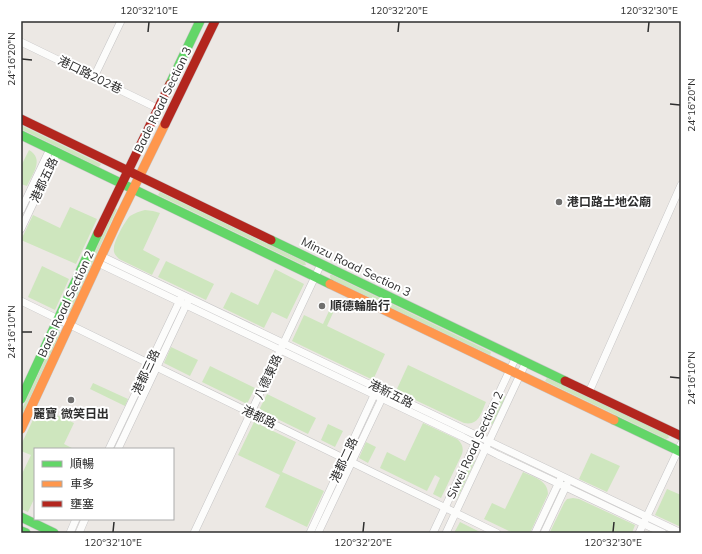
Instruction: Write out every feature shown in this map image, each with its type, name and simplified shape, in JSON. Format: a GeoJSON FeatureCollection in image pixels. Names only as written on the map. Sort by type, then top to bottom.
{"type":"FeatureCollection","features":[{"type":"Feature","properties":{"kind":"street"},"geometry":{"type":"LineString","coordinates":[[94,77],[121,21]]}},
{"type":"Feature","properties":{"kind":"street","name":"Bade Road Section 3"},"geometry":{"type":"LineString","coordinates":[[128,170],[159,109],[200,21]]}},
{"type":"Feature","properties":{"kind":"street","name":"Bade Road Section 3"},"geometry":{"type":"LineString","coordinates":[[133,189],[215,21]]}},
{"type":"Feature","properties":{"kind":"street","name":"港口路202巷"},"geometry":{"type":"LineString","coordinates":[[21,42],[159,109]]}},
{"type":"Feature","properties":{"kind":"street","name":"Minzu Road Section 3"},"geometry":{"type":"LineString","coordinates":[[21,119],[681,436]]}},
{"type":"Feature","properties":{"kind":"street"},"geometry":{"type":"LineString","coordinates":[[21,135],[520,376],[680,449],[639,533]]}},
{"type":"Feature","properties":{"kind":"street","name":"港都五路"},"geometry":{"type":"LineString","coordinates":[[21,210],[53,151]]}},
{"type":"Feature","properties":{"kind":"street","name":"港都五路"},"geometry":{"type":"LineString","coordinates":[[21,229],[53,151]]}},
{"type":"Feature","properties":{"kind":"street","name":"Bade Road Section 2"},"geometry":{"type":"LineString","coordinates":[[21,399],[128,170]]}},
{"type":"Feature","properties":{"kind":"street"},"geometry":{"type":"LineString","coordinates":[[589,392],[681,185]]}},
{"type":"Feature","properties":{"kind":"street","name":"Bade Road Section 2"},"geometry":{"type":"LineString","coordinates":[[21,429],[133,189]]}},
{"type":"Feature","properties":{"kind":"street","name":"港新五路"},"geometry":{"type":"LineString","coordinates":[[100,259],[182,294],[681,533]]}},
{"type":"Feature","properties":{"kind":"street","name":"港新五路"},"geometry":{"type":"LineString","coordinates":[[100,259],[179,302],[663,533]]}},
{"type":"Feature","properties":{"kind":"street","name":"八德東路"},"geometry":{"type":"LineString","coordinates":[[194,533],[321,264]]}},
{"type":"Feature","properties":{"kind":"street","name":"港都三路"},"geometry":{"type":"LineString","coordinates":[[109,448],[182,294]]}},
{"type":"Feature","properties":{"kind":"street","name":"港都三路"},"geometry":{"type":"LineString","coordinates":[[118,448],[190,298]]}},
{"type":"Feature","properties":{"kind":"street","name":"港都路"},"geometry":{"type":"LineString","coordinates":[[21,301],[497,533]]}},
{"type":"Feature","properties":{"kind":"street","name":"Siwei Road Section 2"},"geometry":{"type":"LineString","coordinates":[[433,533],[516,357]]}},
{"type":"Feature","properties":{"kind":"street","name":"Siwei Road Section 2"},"geometry":{"type":"LineString","coordinates":[[446,533],[526,362]]}},
{"type":"Feature","properties":{"kind":"street","name":"港都二路"},"geometry":{"type":"LineString","coordinates":[[310,533],[378,387]]}},
{"type":"Feature","properties":{"kind":"street","name":"港都二路"},"geometry":{"type":"LineString","coordinates":[[318,533],[385,391]]}},
{"type":"Feature","properties":{"kind":"street"},"geometry":{"type":"LineString","coordinates":[[535,533],[562,476]]}},
{"type":"Feature","properties":{"kind":"street"},"geometry":{"type":"LineString","coordinates":[[544,533],[569,480]]}},
{"type":"Feature","properties":{"kind":"street"},"geometry":{"type":"LineString","coordinates":[[21,517],[54,533]]}},
{"type":"Feature","properties":{"kind":"street"},"geometry":{"type":"LineString","coordinates":[[70,533],[76,520]]}},
{"type":"Feature","properties":{"kind":"street"},"geometry":{"type":"LineString","coordinates":[[79,533],[85,520]]}},
{"type":"Feature","properties":{"kind":"street"},"geometry":{"type":"LineString","coordinates":[[21,531],[26,533]]}},
{"type":"Feature","properties":{"kind":"green space"},"geometry":{"type":"Polygon","coordinates":[[[21,125],[101,164],[99,167],[21,129],[21,125]]]}},
{"type":"Feature","properties":{"kind":"green space"},"geometry":{"type":"Polygon","coordinates":[[[29,150],[34,154],[37,162],[27,186],[21,184],[21,166],[29,150]]]}},
{"type":"Feature","properties":{"kind":"green space"},"geometry":{"type":"Polygon","coordinates":[[[160,192],[305,262],[306,265],[303,265],[158,195],[160,192]]]}},
{"type":"Feature","properties":{"kind":"green space"},"geometry":{"type":"Polygon","coordinates":[[[70,207],[97,219],[76,264],[21,240],[33,215],[60,228],[70,207]]]}},
{"type":"Feature","properties":{"kind":"green space"},"geometry":{"type":"Polygon","coordinates":[[[115,208],[117,209],[69,312],[68,311],[115,208]]]}},
{"type":"Feature","properties":{"kind":"green space"},"geometry":{"type":"Polygon","coordinates":[[[145,210],[160,213],[143,250],[160,259],[152,275],[119,259],[114,251],[114,245],[118,236],[130,216],[145,210]]]}},
{"type":"Feature","properties":{"kind":"green space"},"geometry":{"type":"Polygon","coordinates":[[[166,261],[214,284],[206,300],[158,277],[166,261]]]}},
{"type":"Feature","properties":{"kind":"green space"},"geometry":{"type":"Polygon","coordinates":[[[42,266],[69,279],[55,310],[28,297],[42,266]]]}},
{"type":"Feature","properties":{"kind":"green space"},"geometry":{"type":"Polygon","coordinates":[[[275,269],[304,284],[287,319],[272,312],[264,328],[223,308],[231,292],[258,305],[275,269]]]}},
{"type":"Feature","properties":{"kind":"green space"},"geometry":{"type":"Polygon","coordinates":[[[330,275],[491,352],[490,355],[331,279],[330,275]]]}},
{"type":"Feature","properties":{"kind":"green space"},"geometry":{"type":"Polygon","coordinates":[[[335,298],[339,300],[327,326],[385,354],[373,380],[292,341],[304,315],[323,324],[335,298]]]}},
{"type":"Feature","properties":{"kind":"green space"},"geometry":{"type":"Polygon","coordinates":[[[58,332],[60,333],[21,417],[21,411],[58,332]]]}},
{"type":"Feature","properties":{"kind":"green space"},"geometry":{"type":"Polygon","coordinates":[[[171,347],[198,360],[190,376],[164,363],[171,347]]]}},
{"type":"Feature","properties":{"kind":"green space"},"geometry":{"type":"Polygon","coordinates":[[[408,365],[486,402],[479,418],[473,423],[464,423],[396,391],[408,365]]]}},
{"type":"Feature","properties":{"kind":"green space"},"geometry":{"type":"Polygon","coordinates":[[[210,366],[255,388],[247,404],[202,382],[210,366]]]}},
{"type":"Feature","properties":{"kind":"green space"},"geometry":{"type":"Polygon","coordinates":[[[547,378],[668,435],[669,438],[666,439],[545,381],[547,378]]]}},
{"type":"Feature","properties":{"kind":"green space"},"geometry":{"type":"Polygon","coordinates":[[[93,383],[128,399],[125,406],[90,389],[93,383]]]}},
{"type":"Feature","properties":{"kind":"green space"},"geometry":{"type":"Polygon","coordinates":[[[267,394],[316,418],[308,434],[259,410],[267,394]]]}},
{"type":"Feature","properties":{"kind":"green space"},"geometry":{"type":"Polygon","coordinates":[[[502,395],[506,397],[493,424],[490,425],[489,423],[502,395]]]}},
{"type":"Feature","properties":{"kind":"green space"},"geometry":{"type":"Polygon","coordinates":[[[39,407],[74,423],[64,444],[72,448],[34,448],[34,499],[28,512],[21,509],[21,476],[31,455],[21,451],[21,445],[39,407]]]}},
{"type":"Feature","properties":{"kind":"green space"},"geometry":{"type":"Polygon","coordinates":[[[254,422],[296,442],[282,472],[324,491],[307,527],[265,507],[280,475],[238,455],[254,422]]]}},
{"type":"Feature","properties":{"kind":"green space"},"geometry":{"type":"Polygon","coordinates":[[[423,423],[457,439],[463,448],[463,452],[441,498],[433,494],[440,478],[435,475],[427,491],[380,468],[387,452],[405,461],[423,423]]]}},
{"type":"Feature","properties":{"kind":"green space"},"geometry":{"type":"Polygon","coordinates":[[[328,424],[343,431],[335,447],[321,440],[328,424]]]}},
{"type":"Feature","properties":{"kind":"green space"},"geometry":{"type":"Polygon","coordinates":[[[366,442],[376,447],[368,463],[359,458],[366,442]]]}},
{"type":"Feature","properties":{"kind":"green space"},"geometry":{"type":"Polygon","coordinates":[[[591,453],[620,466],[607,492],[579,479],[591,453]]]}},
{"type":"Feature","properties":{"kind":"green space"},"geometry":{"type":"Polygon","coordinates":[[[473,459],[475,459],[475,461],[457,499],[455,500],[454,498],[473,459]]]}},
{"type":"Feature","properties":{"kind":"green space"},"geometry":{"type":"Polygon","coordinates":[[[523,472],[543,482],[546,485],[548,494],[530,533],[513,533],[484,519],[492,503],[505,509],[523,472]]]}},
{"type":"Feature","properties":{"kind":"green space"},"geometry":{"type":"Polygon","coordinates":[[[667,489],[681,495],[681,527],[655,515],[667,489]]]}},
{"type":"Feature","properties":{"kind":"green space"},"geometry":{"type":"Polygon","coordinates":[[[567,499],[579,499],[635,525],[632,533],[550,532],[564,503],[567,499]]]}},
{"type":"Feature","properties":{"kind":"green space"},"geometry":{"type":"Polygon","coordinates":[[[460,522],[482,533],[454,533],[460,522]]]}},
{"type":"Feature","properties":{"kind":"traffic: fast"},"geometry":{"type":"LineString","coordinates":[[170,84],[200,21]]}},
{"type":"Feature","properties":{"kind":"traffic: fast"},"geometry":{"type":"LineString","coordinates":[[21,135],[330,284]]}},
{"type":"Feature","properties":{"kind":"traffic: fast"},"geometry":{"type":"LineString","coordinates":[[21,399],[98,233]]}},
{"type":"Feature","properties":{"kind":"traffic: fast"},"geometry":{"type":"LineString","coordinates":[[271,240],[565,381]]}},
{"type":"Feature","properties":{"kind":"traffic: fast"},"geometry":{"type":"LineString","coordinates":[[614,420],[681,452]]}},
{"type":"Feature","properties":{"kind":"traffic: fast"},"geometry":{"type":"LineString","coordinates":[[21,517],[54,533]]}},
{"type":"Feature","properties":{"kind":"traffic: fast"},"geometry":{"type":"LineString","coordinates":[[21,531],[26,533]]}},
{"type":"Feature","properties":{"kind":"traffic: slow"},"geometry":{"type":"LineString","coordinates":[[21,429],[118,220],[165,124]]}},
{"type":"Feature","properties":{"kind":"traffic: slow"},"geometry":{"type":"LineString","coordinates":[[330,284],[614,420]]}},
{"type":"Feature","properties":{"kind":"traffic: jam"},"geometry":{"type":"LineString","coordinates":[[165,124],[215,21]]}},
{"type":"Feature","properties":{"kind":"traffic: jam"},"geometry":{"type":"LineString","coordinates":[[98,233],[170,84]]}},
{"type":"Feature","properties":{"kind":"traffic: jam"},"geometry":{"type":"LineString","coordinates":[[21,119],[271,240]]}},
{"type":"Feature","properties":{"kind":"traffic: jam"},"geometry":{"type":"LineString","coordinates":[[565,381],[681,436]]}},
{"type":"Feature","properties":{"kind":"place","name":"港口路土地公廟"},"geometry":{"type":"Point","coordinates":[559,202]}},
{"type":"Feature","properties":{"kind":"place","name":"順德輪胎行"},"geometry":{"type":"Point","coordinates":[322,306]}},
{"type":"Feature","properties":{"kind":"place","name":"麗寶 微笑日出"},"geometry":{"type":"Point","coordinates":[71,400]}}]}
